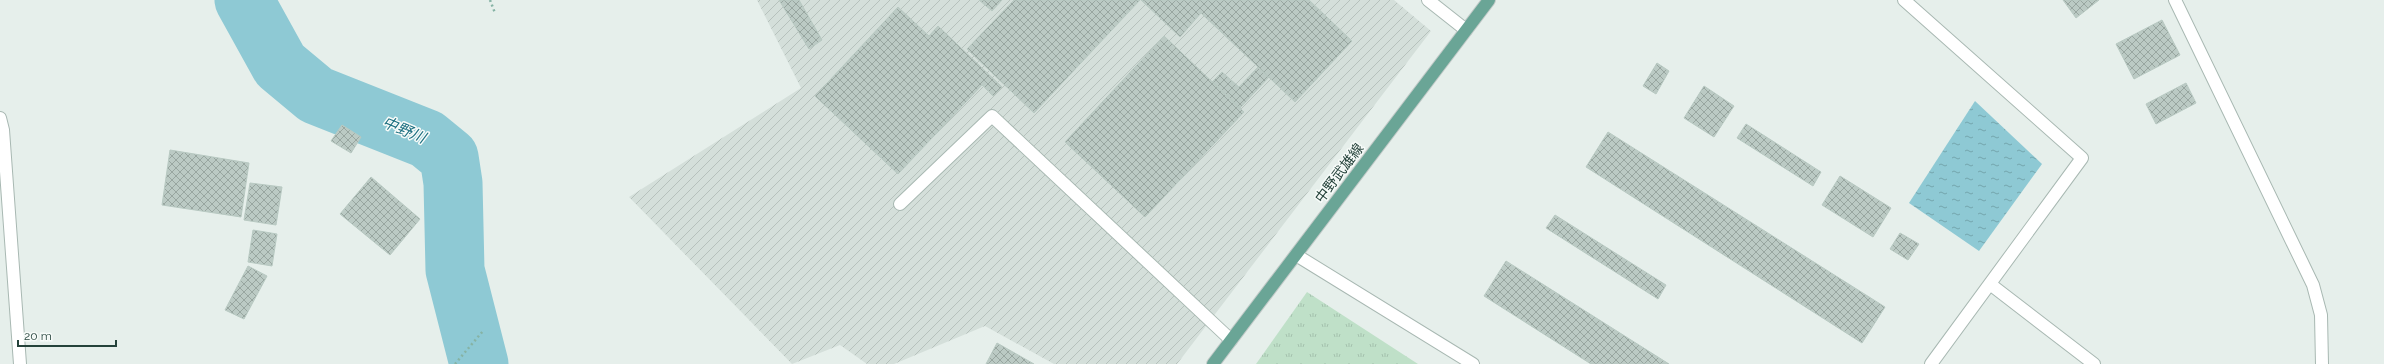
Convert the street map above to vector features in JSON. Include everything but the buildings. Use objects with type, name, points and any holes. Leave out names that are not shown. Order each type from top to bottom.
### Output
[{"type":"main road","name":"中野武雄線","points":[[1213,364],[1489,0]]},
{"type":"street","points":[[1428,0],[1466,30]]},
{"type":"street","points":[[1904,0],[2082,158],[1931,364]]},
{"type":"street","points":[[2176,0],[2313,285],[2321,315],[2322,364]]},
{"type":"street","points":[[900,204],[992,116],[1231,340]]},
{"type":"street","points":[[0,118],[3,130],[20,364]]},
{"type":"street","points":[[1296,255],[1473,364]]},
{"type":"street","points":[[1990,284],[2094,364]]},
{"type":"path","points":[[490,0],[495,12]]},
{"type":"path","points":[[455,364],[483,331]]},
{"type":"shaded area","points":[[757,0],[1394,0],[1431,31],[1177,364],[1054,364],[985,326],[894,364],[867,364],[840,345],[792,364],[629,197],[801,88]]},
{"type":"green space","points":[[1307,292],[1418,364],[1256,364]]},
{"type":"water","points":[[1975,101],[2042,164],[1979,251],[1909,203]]},
{"type":"waterway","name":"中野川","points":[[244,0],[280,65],[316,95],[427,139],[449,157],[453,183],[455,270],[479,364]]}]
